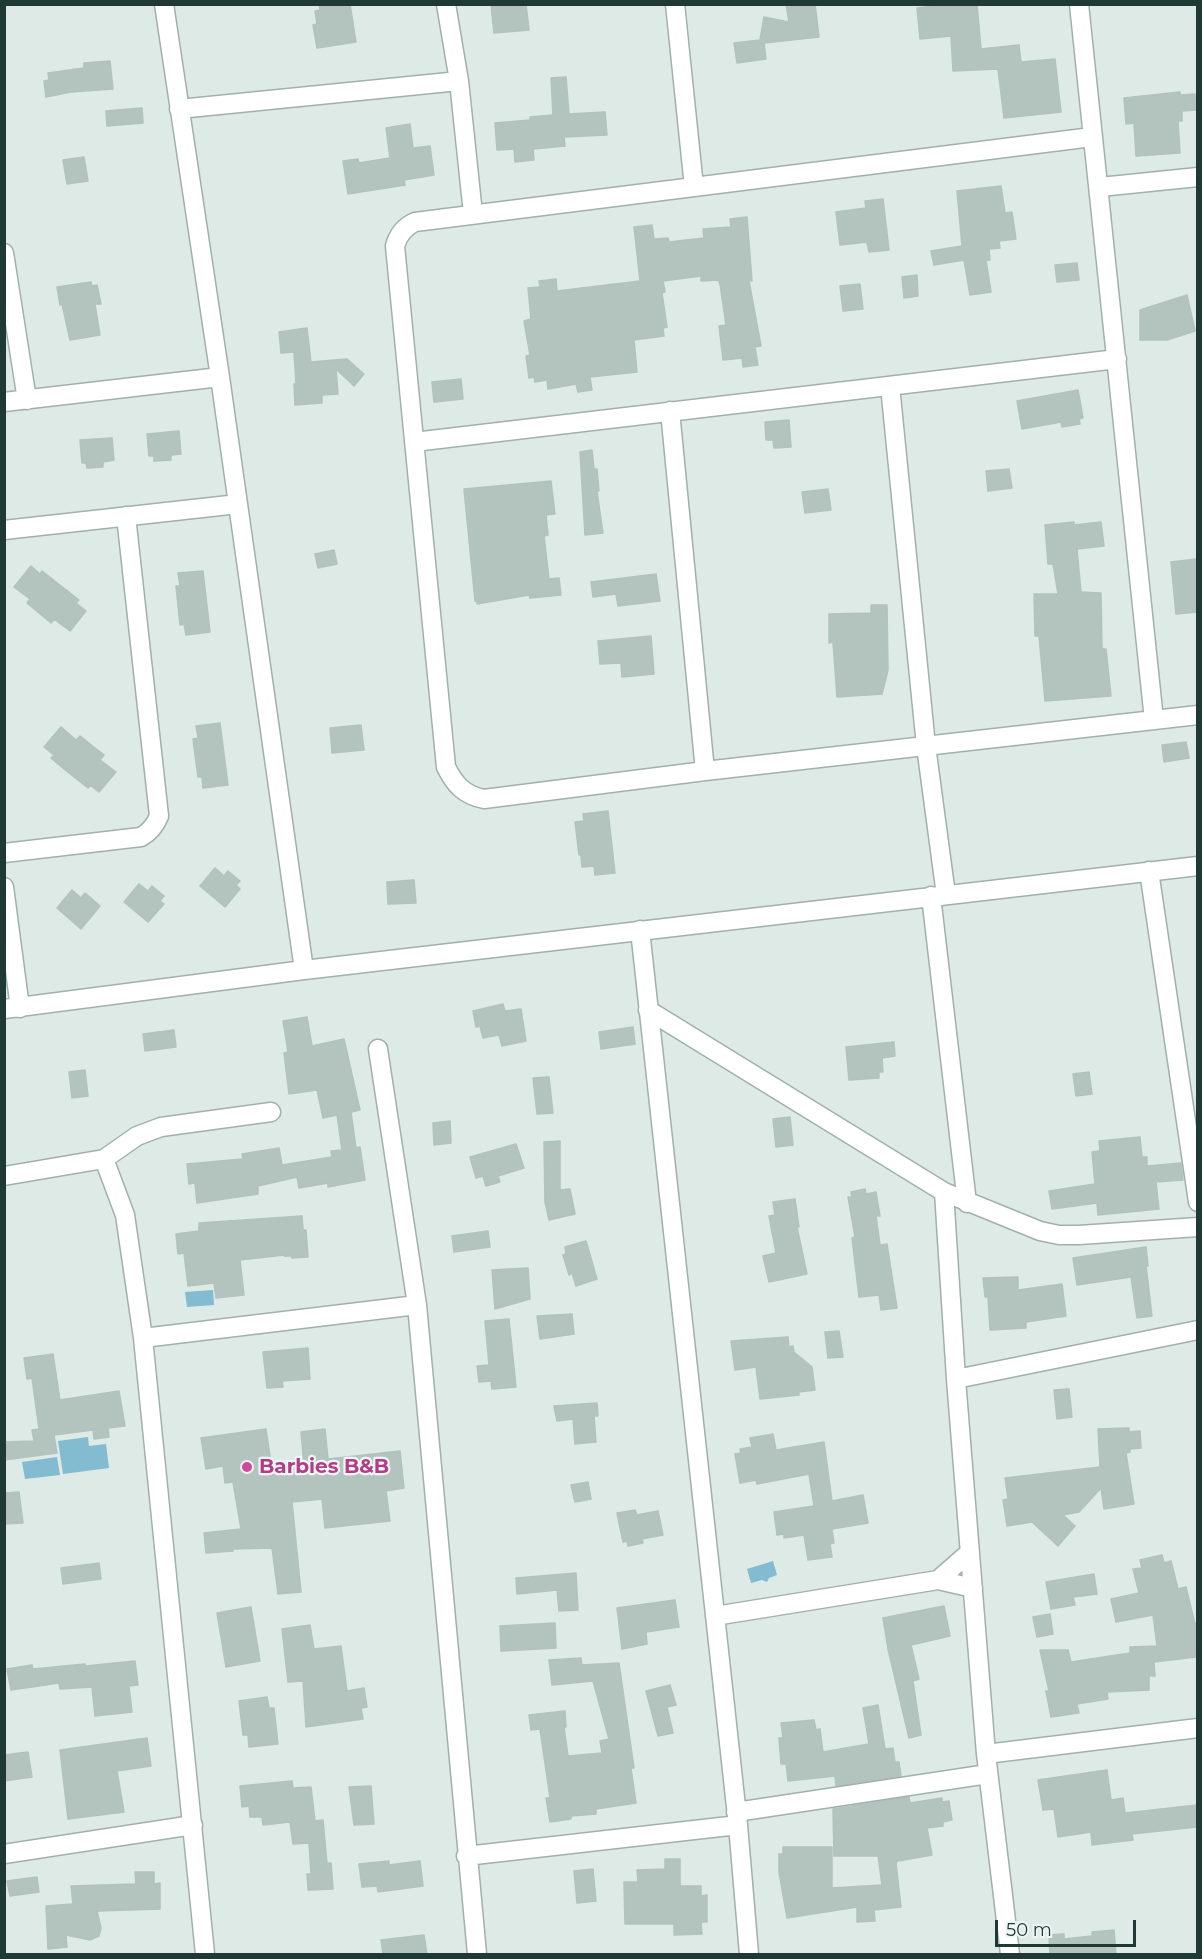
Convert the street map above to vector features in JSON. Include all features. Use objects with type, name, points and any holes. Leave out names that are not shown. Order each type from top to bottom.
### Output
[{"type":"street","points":[[164,4],[220,377],[304,970]]},
{"type":"street","points":[[446,4],[459,81],[473,214]]},
{"type":"street","points":[[675,4],[694,187]]},
{"type":"street","points":[[1079,4],[1092,137],[1100,187],[1154,720]]},
{"type":"street","points":[[179,109],[459,81]]},
{"type":"street","points":[[1092,137],[473,214],[415,222],[402,231],[395,246],[446,767],[461,790],[471,796],[484,799],[705,771],[1197,715]]},
{"type":"street","points":[[1100,187],[1197,177]]},
{"type":"street","points":[[4,254],[27,400]]},
{"type":"street","points":[[414,442],[1117,359]]},
{"type":"street","points":[[4,402],[220,377]]},
{"type":"street","points":[[890,386],[926,746],[967,1203]]},
{"type":"street","points":[[670,411],[705,771]]},
{"type":"street","points":[[4,530],[238,504]]},
{"type":"street","points":[[4,853],[141,837],[156,823],[159,816],[126,516]]},
{"type":"street","points":[[4,887],[12,1008],[304,970],[1197,866]]},
{"type":"street","points":[[1149,871],[1197,1202]]},
{"type":"street","points":[[640,930],[737,1818],[749,1954]]},
{"type":"street","points":[[648,1010],[944,1192],[967,1203],[1040,1231],[1059,1235],[1197,1227]]},
{"type":"street","points":[[378,1049],[417,1305],[466,1856],[477,1954]]},
{"type":"street","points":[[4,1176],[104,1159],[137,1136],[161,1127],[271,1112]]},
{"type":"street","points":[[104,1159],[125,1215],[143,1338],[205,1954]]},
{"type":"street","points":[[944,1192],[956,1379],[986,1754],[1010,1954]]},
{"type":"street","points":[[143,1338],[417,1305]]},
{"type":"street","points":[[956,1379],[1197,1330]]},
{"type":"street","points":[[938,1580],[970,1552]]},
{"type":"street","points":[[715,1616],[938,1580],[973,1588]]},
{"type":"street","points":[[986,1754],[1197,1728]]},
{"type":"street","points":[[466,1856],[737,1818],[988,1774]]},
{"type":"street","points":[[4,1854],[193,1825]]},
{"type":"water","points":[[213,1290],[214,1305],[187,1307],[185,1292]]},
{"type":"water","points":[[88,1437],[89,1446],[106,1444],[109,1468],[63,1474],[58,1441]]},
{"type":"water","points":[[57,1457],[60,1475],[25,1479],[22,1462]]},
{"type":"water","points":[[773,1561],[777,1575],[769,1578],[767,1582],[762,1580],[751,1583],[747,1569]]},
{"type":"building","points":[[319,4],[350,4],[356,42],[317,48],[313,25],[317,24],[315,11],[320,10]]},
{"type":"building","points":[[491,4],[526,4],[529,30],[494,33]]},
{"type":"building","points":[[786,4],[815,4],[819,37],[764,43],[766,59],[737,63],[734,43],[760,40],[764,17],[789,22]]},
{"type":"building","points":[[977,4],[981,49],[1019,45],[1021,62],[1055,59],[1061,112],[1004,118],[998,69],[953,71],[951,36],[920,39],[917,8]]},
{"type":"building","points":[[110,61],[113,89],[71,92],[46,97],[44,81],[49,80],[48,73],[84,68],[84,63]]},
{"type":"building","points":[[566,77],[569,114],[605,112],[607,135],[564,137],[565,146],[533,149],[534,160],[515,162],[514,149],[497,150],[495,123],[530,120],[530,117],[553,115],[551,78]]},
{"type":"building","points":[[1180,92],[1180,95],[1195,94],[1196,110],[1182,111],[1182,121],[1178,121],[1180,153],[1136,156],[1134,123],[1126,124],[1124,98]]},
{"type":"building","points":[[142,108],[143,123],[107,126],[106,111]]},
{"type":"building","points":[[410,124],[413,148],[430,146],[434,175],[404,180],[405,185],[348,194],[343,161],[358,159],[359,163],[390,158],[386,128]]},
{"type":"building","points":[[84,157],[88,181],[67,184],[63,160]]},
{"type":"building","points":[[1001,186],[1005,213],[1012,212],[1016,239],[999,241],[1000,248],[989,249],[990,260],[986,260],[991,292],[970,295],[964,260],[934,265],[931,251],[962,246],[957,191]]},
{"type":"building","points":[[883,199],[889,250],[869,252],[867,242],[840,245],[836,212],[866,208],[865,201]]},
{"type":"building","points":[[747,217],[752,281],[749,281],[761,346],[755,347],[758,365],[743,367],[742,358],[723,360],[719,326],[726,325],[720,284],[718,280],[701,281],[701,276],[663,281],[665,292],[662,293],[667,327],[663,328],[664,336],[634,340],[637,372],[590,377],[592,390],[578,392],[576,384],[548,389],[547,380],[535,382],[534,377],[529,378],[526,356],[530,355],[524,321],[531,319],[528,288],[540,287],[539,281],[556,279],[557,291],[640,281],[634,227],[652,225],[654,239],[668,238],[669,242],[704,238],[703,229],[731,227],[730,219]]},
{"type":"building","points":[[1077,263],[1079,280],[1057,282],[1055,265]]},
{"type":"building","points":[[917,275],[918,296],[904,298],[902,277]]},
{"type":"building","points":[[91,282],[92,286],[97,285],[101,304],[95,304],[100,335],[70,340],[57,287]]},
{"type":"building","points":[[860,284],[863,309],[843,311],[840,286]]},
{"type":"building","points":[[1187,295],[1195,331],[1167,340],[1140,340],[1140,310]]},
{"type":"building","points":[[307,328],[311,362],[347,359],[364,374],[354,386],[336,369],[338,394],[322,395],[322,403],[295,405],[294,352],[281,353],[279,332]]},
{"type":"building","points":[[461,379],[463,399],[434,402],[432,382]]},
{"type":"building","points":[[1078,390],[1083,418],[1079,419],[1080,424],[1062,427],[1061,422],[1022,429],[1017,401]]},
{"type":"building","points":[[789,420],[791,447],[774,448],[773,440],[766,440],[765,422]]},
{"type":"building","points":[[179,431],[181,454],[171,455],[171,460],[154,461],[154,456],[149,456],[147,434]]},
{"type":"building","points":[[112,438],[114,460],[103,462],[103,467],[87,468],[86,463],[82,463],[80,440]]},
{"type":"building","points":[[592,450],[594,469],[597,469],[599,491],[597,491],[603,533],[585,535],[580,452]]},
{"type":"building","points":[[1009,469],[1012,488],[988,491],[986,471]]},
{"type":"building","points":[[551,481],[555,514],[546,515],[548,535],[544,536],[549,579],[559,578],[561,595],[530,598],[529,595],[477,604],[464,489]]},
{"type":"building","points":[[828,489],[831,510],[805,513],[802,492]]},
{"type":"building","points":[[1074,522],[1074,525],[1101,522],[1104,546],[1077,549],[1081,592],[1101,593],[1102,649],[1106,649],[1111,696],[1045,701],[1039,636],[1035,636],[1034,594],[1058,594],[1053,564],[1048,564],[1045,525]]},
{"type":"building","points":[[334,550],[337,564],[318,568],[315,554]]},
{"type":"building","points":[[1197,559],[1197,612],[1176,614],[1171,562]]},
{"type":"building","points":[[31,566],[40,574],[42,571],[79,600],[76,603],[86,611],[70,631],[54,619],[51,623],[27,603],[30,599],[14,587]]},
{"type":"building","points":[[203,571],[210,632],[186,635],[184,624],[180,625],[176,586],[180,586],[178,573]]},
{"type":"building","points":[[656,574],[660,601],[618,606],[616,594],[593,597],[591,582]]},
{"type":"building","points":[[871,605],[887,605],[888,670],[882,694],[837,697],[833,642],[829,643],[829,614],[871,613]]},
{"type":"building","points":[[651,636],[654,674],[622,677],[621,663],[600,664],[598,641]]},
{"type":"building","points":[[220,723],[228,785],[203,788],[202,777],[198,777],[193,739],[198,738],[196,726]]},
{"type":"building","points":[[361,725],[364,750],[332,753],[330,728]]},
{"type":"building","points":[[61,727],[76,740],[80,736],[104,755],[100,760],[116,772],[99,792],[90,785],[88,788],[64,769],[51,758],[54,755],[44,747]]},
{"type":"building","points":[[1186,742],[1189,758],[1164,762],[1162,745]]},
{"type":"building","points":[[608,811],[615,873],[595,875],[594,866],[582,867],[575,822],[584,821],[583,814]]},
{"type":"building","points":[[215,868],[224,876],[228,871],[240,881],[236,885],[240,889],[225,907],[200,886]]},
{"type":"building","points":[[414,880],[416,903],[388,904],[387,882]]},
{"type":"building","points":[[139,884],[148,891],[152,886],[164,896],[160,901],[164,904],[148,922],[124,902]]},
{"type":"building","points":[[72,890],[81,898],[85,893],[100,906],[81,929],[57,908]]},
{"type":"building","points":[[503,1004],[505,1011],[521,1009],[526,1041],[502,1046],[499,1035],[483,1038],[480,1026],[476,1027],[473,1011]]},
{"type":"building","points":[[307,1017],[312,1046],[344,1039],[360,1110],[351,1112],[356,1148],[360,1147],[365,1180],[328,1187],[328,1183],[299,1188],[297,1177],[258,1186],[258,1194],[197,1203],[195,1183],[189,1184],[187,1164],[243,1159],[242,1154],[279,1148],[282,1165],[332,1157],[331,1151],[342,1150],[337,1115],[323,1118],[317,1090],[289,1094],[284,1053],[288,1052],[283,1021]]},
{"type":"building","points":[[633,1027],[635,1044],[601,1049],[599,1032]]},
{"type":"building","points":[[174,1030],[176,1047],[145,1051],[143,1034]]},
{"type":"building","points":[[894,1042],[895,1056],[882,1058],[883,1072],[879,1072],[879,1078],[849,1080],[846,1047]]},
{"type":"building","points":[[85,1070],[88,1096],[72,1098],[69,1072]]},
{"type":"building","points":[[1089,1072],[1092,1094],[1076,1096],[1073,1074]]},
{"type":"building","points":[[549,1077],[553,1113],[537,1114],[533,1078]]},
{"type":"building","points":[[790,1117],[793,1145],[776,1147],[773,1119]]},
{"type":"building","points":[[450,1121],[451,1143],[434,1145],[433,1123]]},
{"type":"building","points":[[1140,1137],[1142,1157],[1147,1157],[1147,1166],[1181,1163],[1183,1180],[1156,1182],[1159,1209],[1098,1215],[1097,1203],[1052,1209],[1049,1191],[1095,1184],[1092,1152],[1100,1151],[1099,1141]]},
{"type":"building","points":[[560,1141],[560,1190],[570,1189],[575,1214],[549,1220],[545,1202],[544,1142]]},
{"type":"building","points":[[516,1144],[524,1168],[498,1176],[500,1182],[486,1186],[483,1176],[476,1178],[470,1157]]},
{"type":"building","points":[[865,1189],[866,1194],[876,1192],[880,1216],[876,1216],[880,1245],[887,1244],[897,1308],[881,1310],[879,1295],[859,1297],[852,1238],[855,1237],[848,1197],[852,1197],[851,1192]]},
{"type":"building","points":[[795,1199],[799,1227],[797,1227],[807,1274],[769,1282],[763,1256],[776,1253],[769,1216],[775,1215],[773,1202]]},
{"type":"building","points":[[302,1216],[303,1230],[306,1230],[308,1257],[292,1258],[284,1255],[240,1260],[244,1295],[216,1298],[214,1283],[188,1286],[184,1253],[178,1254],[176,1234],[199,1231],[199,1223]]},
{"type":"building","points":[[488,1231],[490,1247],[454,1252],[452,1236]]},
{"type":"building","points":[[586,1241],[597,1279],[576,1286],[572,1273],[569,1275],[563,1255],[566,1254],[565,1247]]},
{"type":"building","points":[[1146,1247],[1152,1316],[1137,1318],[1131,1277],[1077,1285],[1073,1258]]},
{"type":"building","points":[[528,1268],[530,1299],[495,1309],[492,1270]]},
{"type":"building","points":[[1018,1277],[1018,1290],[1062,1284],[1066,1316],[1026,1322],[1026,1328],[990,1330],[988,1297],[985,1297],[983,1278]]},
{"type":"building","points":[[572,1314],[574,1334],[540,1339],[537,1316]]},
{"type":"building","points":[[509,1319],[516,1387],[492,1389],[491,1381],[479,1382],[477,1366],[489,1365],[485,1321]]},
{"type":"building","points":[[839,1331],[843,1357],[828,1358],[825,1332]]},
{"type":"building","points":[[788,1337],[789,1347],[793,1346],[794,1352],[812,1367],[815,1390],[799,1392],[799,1395],[760,1399],[756,1367],[735,1370],[731,1341]]},
{"type":"building","points":[[308,1348],[310,1379],[282,1381],[283,1387],[267,1388],[263,1352]]},
{"type":"building","points":[[53,1354],[60,1400],[119,1391],[125,1426],[108,1428],[109,1437],[94,1439],[93,1430],[54,1435],[57,1453],[4,1460],[4,1442],[34,1441],[32,1430],[39,1429],[32,1378],[27,1379],[24,1358]]},
{"type":"building","points":[[1069,1389],[1072,1417],[1057,1419],[1054,1390]]},
{"type":"building","points":[[597,1403],[598,1416],[594,1416],[596,1442],[575,1444],[573,1419],[557,1421],[554,1406]]},
{"type":"building","points":[[1129,1428],[1129,1432],[1140,1431],[1141,1448],[1130,1449],[1130,1452],[1126,1453],[1134,1504],[1104,1509],[1101,1488],[1079,1512],[1063,1515],[1075,1526],[1058,1546],[1032,1522],[1007,1526],[1003,1500],[1008,1499],[1005,1478],[1100,1467],[1098,1429]]},
{"type":"building","points":[[266,1429],[272,1469],[304,1465],[301,1432],[325,1429],[328,1459],[400,1451],[404,1488],[386,1491],[390,1521],[325,1528],[322,1499],[292,1502],[301,1592],[278,1594],[272,1548],[233,1549],[233,1551],[206,1553],[204,1533],[241,1529],[233,1482],[225,1483],[223,1466],[206,1469],[201,1438]]},
{"type":"building","points":[[773,1434],[776,1450],[824,1442],[832,1501],[863,1495],[868,1523],[832,1529],[834,1543],[830,1544],[832,1557],[808,1560],[804,1535],[784,1538],[784,1534],[777,1535],[774,1512],[814,1506],[809,1474],[757,1484],[756,1480],[740,1483],[735,1454],[741,1453],[740,1449],[752,1447],[750,1438]]},
{"type":"building","points":[[588,1482],[591,1499],[575,1502],[571,1485]]},
{"type":"building","points":[[19,1492],[23,1523],[4,1524],[4,1493]]},
{"type":"building","points":[[635,1510],[637,1515],[658,1511],[663,1535],[642,1539],[643,1543],[628,1546],[627,1541],[623,1542],[617,1513]]},
{"type":"building","points":[[1162,1555],[1164,1563],[1171,1561],[1178,1589],[1186,1587],[1195,1624],[1197,1623],[1196,1657],[1154,1662],[1155,1676],[1149,1676],[1149,1690],[1107,1692],[1108,1699],[1077,1704],[1079,1713],[1051,1717],[1046,1691],[1049,1691],[1040,1650],[1068,1650],[1071,1662],[1130,1653],[1130,1647],[1157,1646],[1153,1615],[1116,1622],[1111,1599],[1139,1593],[1133,1569],[1142,1568],[1140,1560]]},
{"type":"building","points":[[99,1563],[101,1579],[63,1584],[61,1568]]},
{"type":"building","points":[[576,1573],[578,1610],[559,1611],[557,1590],[517,1594],[516,1578]]},
{"type":"building","points":[[1094,1574],[1097,1594],[1073,1597],[1075,1605],[1051,1609],[1046,1582]]},
{"type":"building","points":[[675,1600],[679,1627],[646,1632],[647,1644],[622,1649],[617,1608]]},
{"type":"building","points":[[944,1606],[950,1636],[911,1645],[919,1679],[913,1681],[921,1735],[909,1738],[883,1618]]},
{"type":"building","points":[[251,1607],[260,1661],[226,1667],[217,1613]]},
{"type":"building","points":[[1050,1614],[1053,1634],[1037,1637],[1033,1617]]},
{"type":"building","points":[[555,1623],[556,1648],[501,1651],[500,1626]]},
{"type":"building","points":[[310,1625],[314,1649],[341,1646],[347,1691],[364,1688],[367,1707],[361,1708],[363,1719],[306,1727],[303,1681],[288,1682],[282,1629]]},
{"type":"building","points":[[581,1658],[582,1665],[619,1663],[634,1768],[631,1768],[636,1803],[596,1809],[596,1814],[571,1816],[571,1819],[550,1822],[546,1798],[550,1798],[540,1729],[531,1730],[529,1715],[565,1711],[566,1727],[564,1727],[568,1756],[602,1753],[600,1741],[609,1739],[593,1681],[552,1685],[549,1660]]},
{"type":"building","points":[[135,1661],[138,1685],[129,1686],[132,1712],[95,1716],[92,1687],[60,1689],[59,1683],[11,1690],[7,1669],[32,1665],[33,1669]]},
{"type":"building","points":[[670,1685],[676,1705],[667,1707],[673,1733],[658,1736],[646,1691]]},
{"type":"building","points":[[267,1697],[269,1708],[274,1708],[278,1744],[249,1747],[248,1735],[243,1735],[239,1701]]},
{"type":"building","points":[[878,1705],[885,1749],[893,1748],[895,1762],[899,1762],[901,1776],[836,1786],[835,1776],[788,1781],[786,1764],[781,1764],[779,1738],[783,1738],[781,1723],[814,1720],[816,1730],[820,1729],[823,1752],[869,1744],[863,1708]]},
{"type":"building","points":[[147,1738],[151,1766],[117,1771],[124,1812],[68,1819],[60,1750]]},
{"type":"building","points":[[28,1752],[32,1777],[4,1781],[4,1755]]},
{"type":"building","points":[[1107,1770],[1111,1800],[1123,1798],[1125,1813],[1197,1805],[1197,1827],[1132,1834],[1133,1840],[1092,1845],[1091,1832],[1058,1837],[1054,1809],[1043,1810],[1038,1780]]},
{"type":"building","points":[[292,1781],[293,1788],[311,1787],[315,1821],[323,1820],[327,1863],[331,1863],[333,1889],[308,1890],[307,1874],[311,1874],[309,1843],[293,1844],[290,1822],[263,1825],[262,1817],[250,1817],[249,1806],[242,1807],[240,1786]]},
{"type":"building","points":[[371,1786],[374,1824],[354,1825],[349,1787]]},
{"type":"building","points":[[909,1797],[910,1803],[942,1798],[942,1802],[949,1801],[952,1820],[943,1822],[943,1826],[927,1828],[932,1855],[896,1863],[901,1907],[874,1910],[875,1921],[857,1922],[857,1907],[787,1918],[779,1872],[779,1854],[783,1854],[783,1847],[832,1847],[832,1888],[882,1885],[878,1856],[834,1856],[833,1809]]},
{"type":"building","points":[[665,1859],[680,1859],[680,1886],[701,1886],[701,1896],[707,1895],[707,1922],[701,1922],[702,1934],[674,1935],[674,1924],[625,1924],[624,1882],[638,1882],[637,1870],[665,1869]]},
{"type":"building","points":[[389,1861],[389,1865],[420,1861],[423,1886],[378,1892],[377,1886],[362,1887],[359,1864]]},
{"type":"building","points":[[593,1869],[596,1901],[577,1903],[574,1871]]},
{"type":"building","points":[[135,1872],[154,1872],[154,1884],[160,1883],[160,1909],[97,1911],[101,1928],[99,1936],[90,1940],[66,1935],[67,1947],[48,1949],[46,1906],[73,1904],[71,1886],[136,1884]]},
{"type":"building","points":[[37,1877],[39,1892],[10,1896],[7,1881]]},
{"type":"building","points":[[1114,1930],[1116,1954],[1050,1954],[1049,1935],[1064,1934],[1064,1939],[1092,1936],[1092,1932]]},
{"type":"building","points":[[424,1935],[427,1954],[383,1954],[381,1940]]},
{"type":"place","name":"Barbies B&B","points":[[247,1467]]}]
